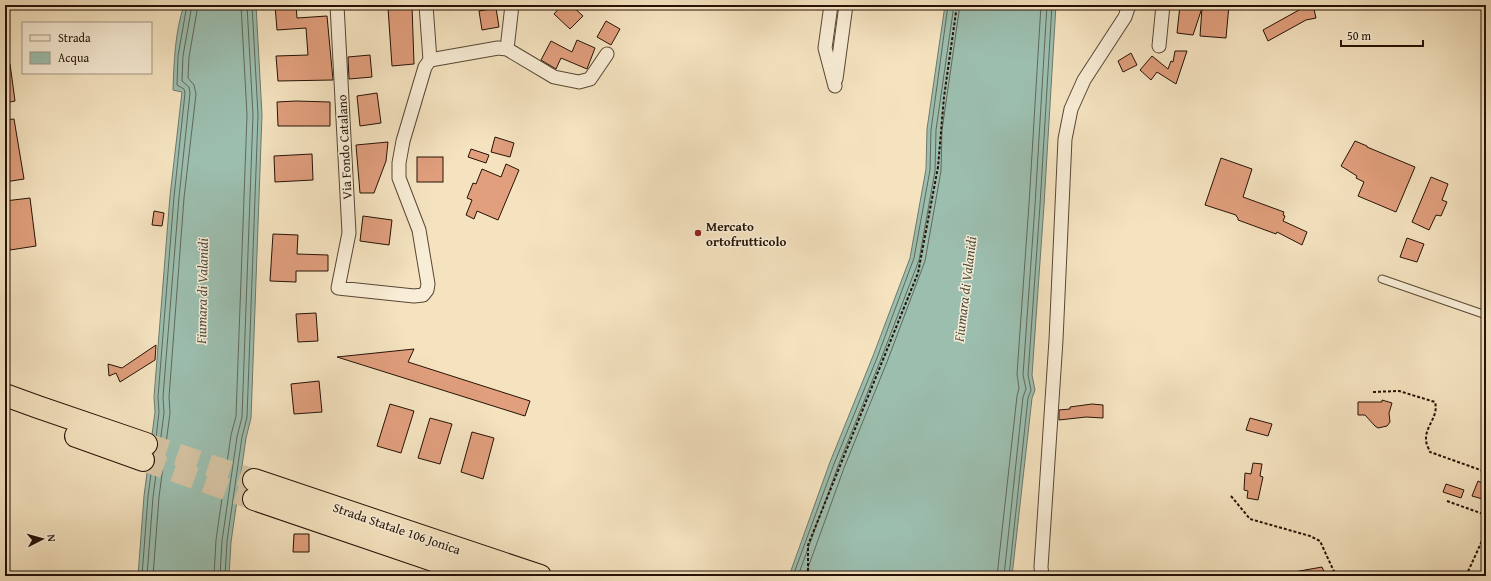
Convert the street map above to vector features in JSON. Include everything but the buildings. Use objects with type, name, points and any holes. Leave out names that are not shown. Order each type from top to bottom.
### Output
[{"type":"highway","points":[[5,395],[38,407],[144,452],[5,410]]},
{"type":"highway","name":"Strada Statale 106 Jonica","points":[[480,576],[254,490],[540,576]]},
{"type":"street","name":"Via Fondo Catalano","points":[[337,5],[349,233],[338,288],[414,296],[423,295],[427,290],[428,284],[419,230],[398,178],[403,141],[425,67],[430,60]]},
{"type":"street","points":[[426,5],[430,60],[498,48],[507,49],[554,76],[580,82],[590,79],[607,54]]},
{"type":"street","points":[[507,49],[512,5]]},
{"type":"street","points":[[831,5],[825,48],[835,86],[846,5]]},
{"type":"street","points":[[1042,576],[1041,567],[1056,340],[1065,139],[1071,109],[1084,80],[1125,17],[1129,5]]},
{"type":"street","points":[[1159,46],[1163,5]]},
{"type":"lane","points":[[1382,279],[1486,315]]},
{"type":"path","points":[[808,576],[808,545],[918,273],[938,167],[944,97],[957,5]]},
{"type":"path","points":[[1373,392],[1399,391],[1435,402],[1437,410],[1428,430],[1426,440],[1430,452],[1486,472]]},
{"type":"path","points":[[1231,496],[1250,519],[1310,536],[1320,541],[1336,576]]},
{"type":"path","points":[[1447,501],[1486,515]]},
{"type":"path","points":[[1466,576],[1486,532]]},
{"type":"water","name":"Fiumara di Valanidi","points":[[184,5],[256,5],[262,115],[251,418],[246,438],[231,542],[229,576],[138,576],[144,496],[155,412],[154,397],[170,196],[182,92],[173,90],[177,36]]},
{"type":"water","name":"Fiumara di Valanidi","points":[[945,5],[1056,5],[1032,375],[1035,390],[1032,398],[1012,576],[789,576],[830,462],[873,356],[910,258],[926,169],[927,129]]},
{"type":"tunnel","points":[[146,444],[254,480]]},
{"type":"tunnel","points":[[143,460],[254,499]]},
{"type":"place","name":"Mercato ortofrutticolo","points":[[698,233]]}]
